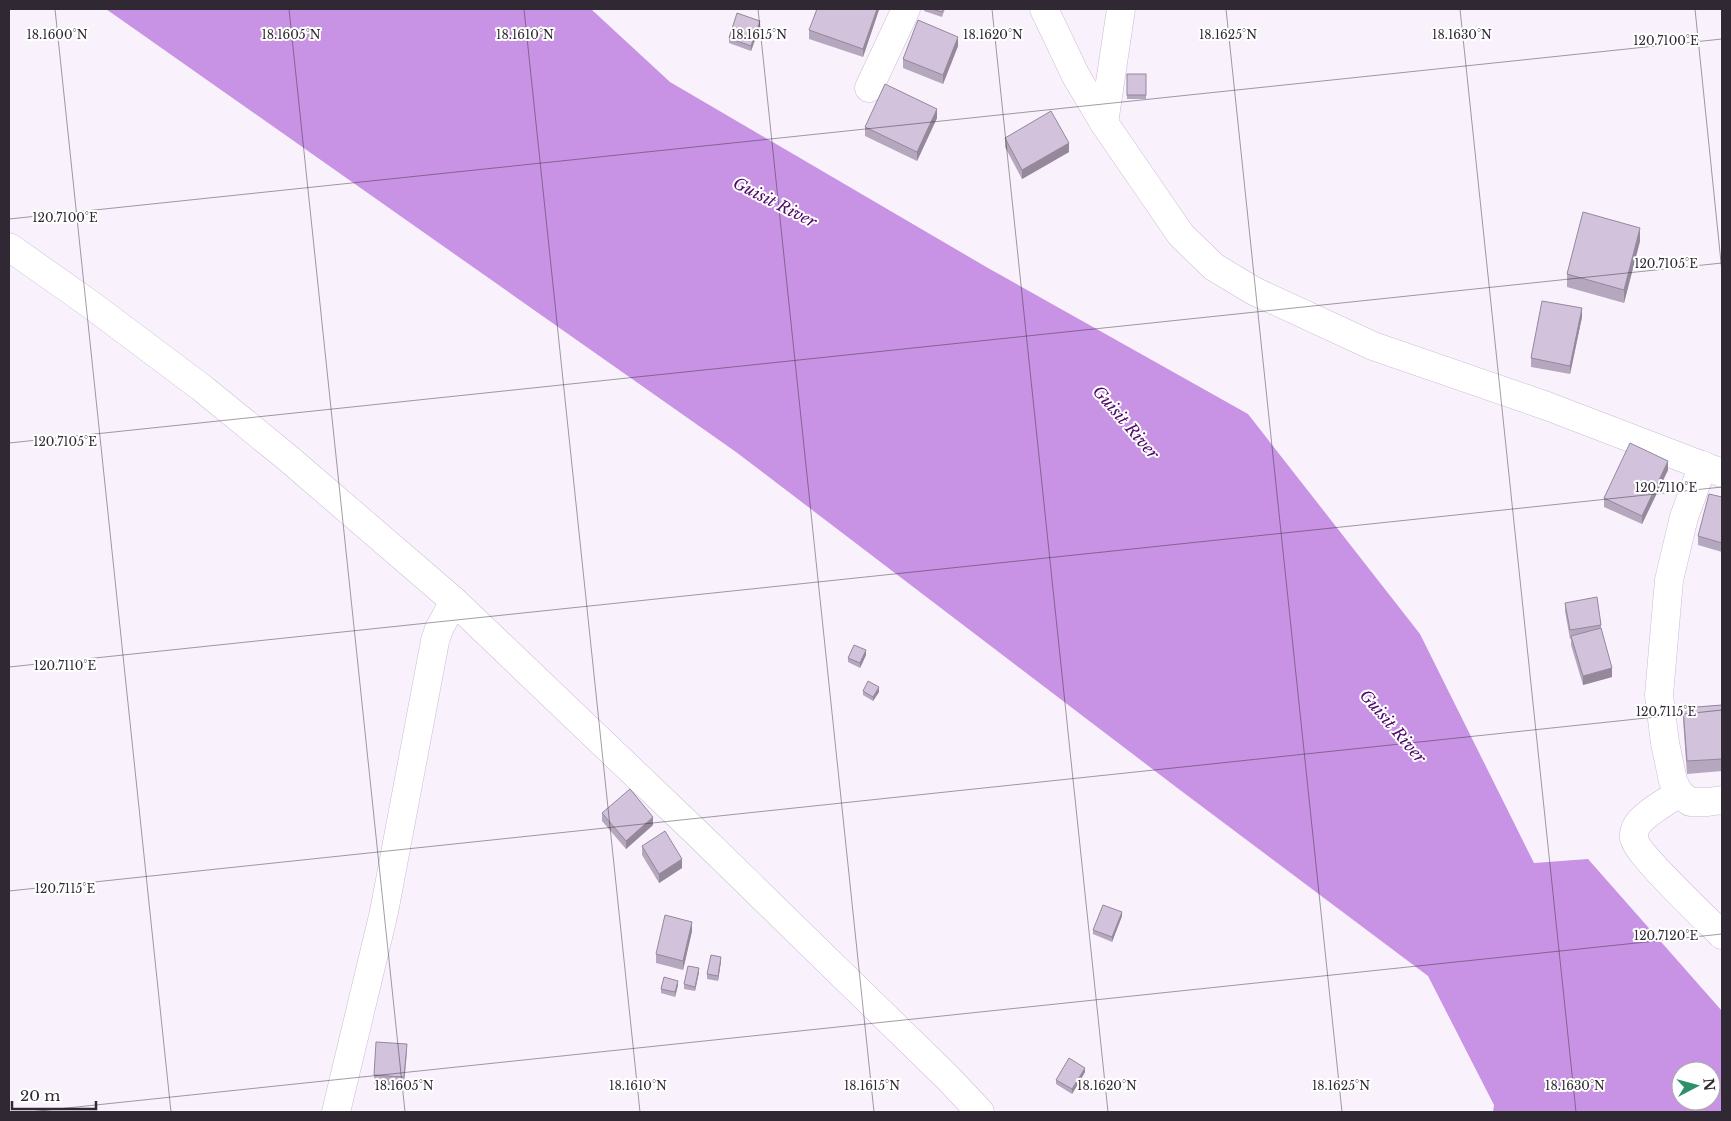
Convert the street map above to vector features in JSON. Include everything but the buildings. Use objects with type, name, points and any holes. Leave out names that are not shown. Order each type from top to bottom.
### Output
[{"type":"street","points":[[869,88],[906,9]]},
{"type":"street","points":[[1044,9],[1076,76],[1104,123],[1181,235],[1214,267],[1254,291],[1373,346],[1556,410],[1713,469],[1684,517],[1669,580],[1659,695],[1665,743],[1673,781],[1679,793],[1690,802],[1722,800]]},
{"type":"street","points":[[1104,123],[1121,9]]},
{"type":"street","points":[[9,247],[90,304],[202,388],[289,459],[454,602],[699,835],[948,1078],[980,1112]]},
{"type":"street","points":[[336,1112],[384,912],[435,641],[439,629],[454,602]]},
{"type":"street","points":[[1679,793],[1651,812],[1636,826],[1634,838],[1638,848],[1664,877],[1722,936]]},
{"type":"water","name":"Guisit River","points":[[106,9],[591,9],[670,82],[988,268],[1248,414],[1420,634],[1534,863],[1588,859],[1722,1011],[1722,1112],[1493,1112],[1494,1105],[1428,976],[736,452]]}]
